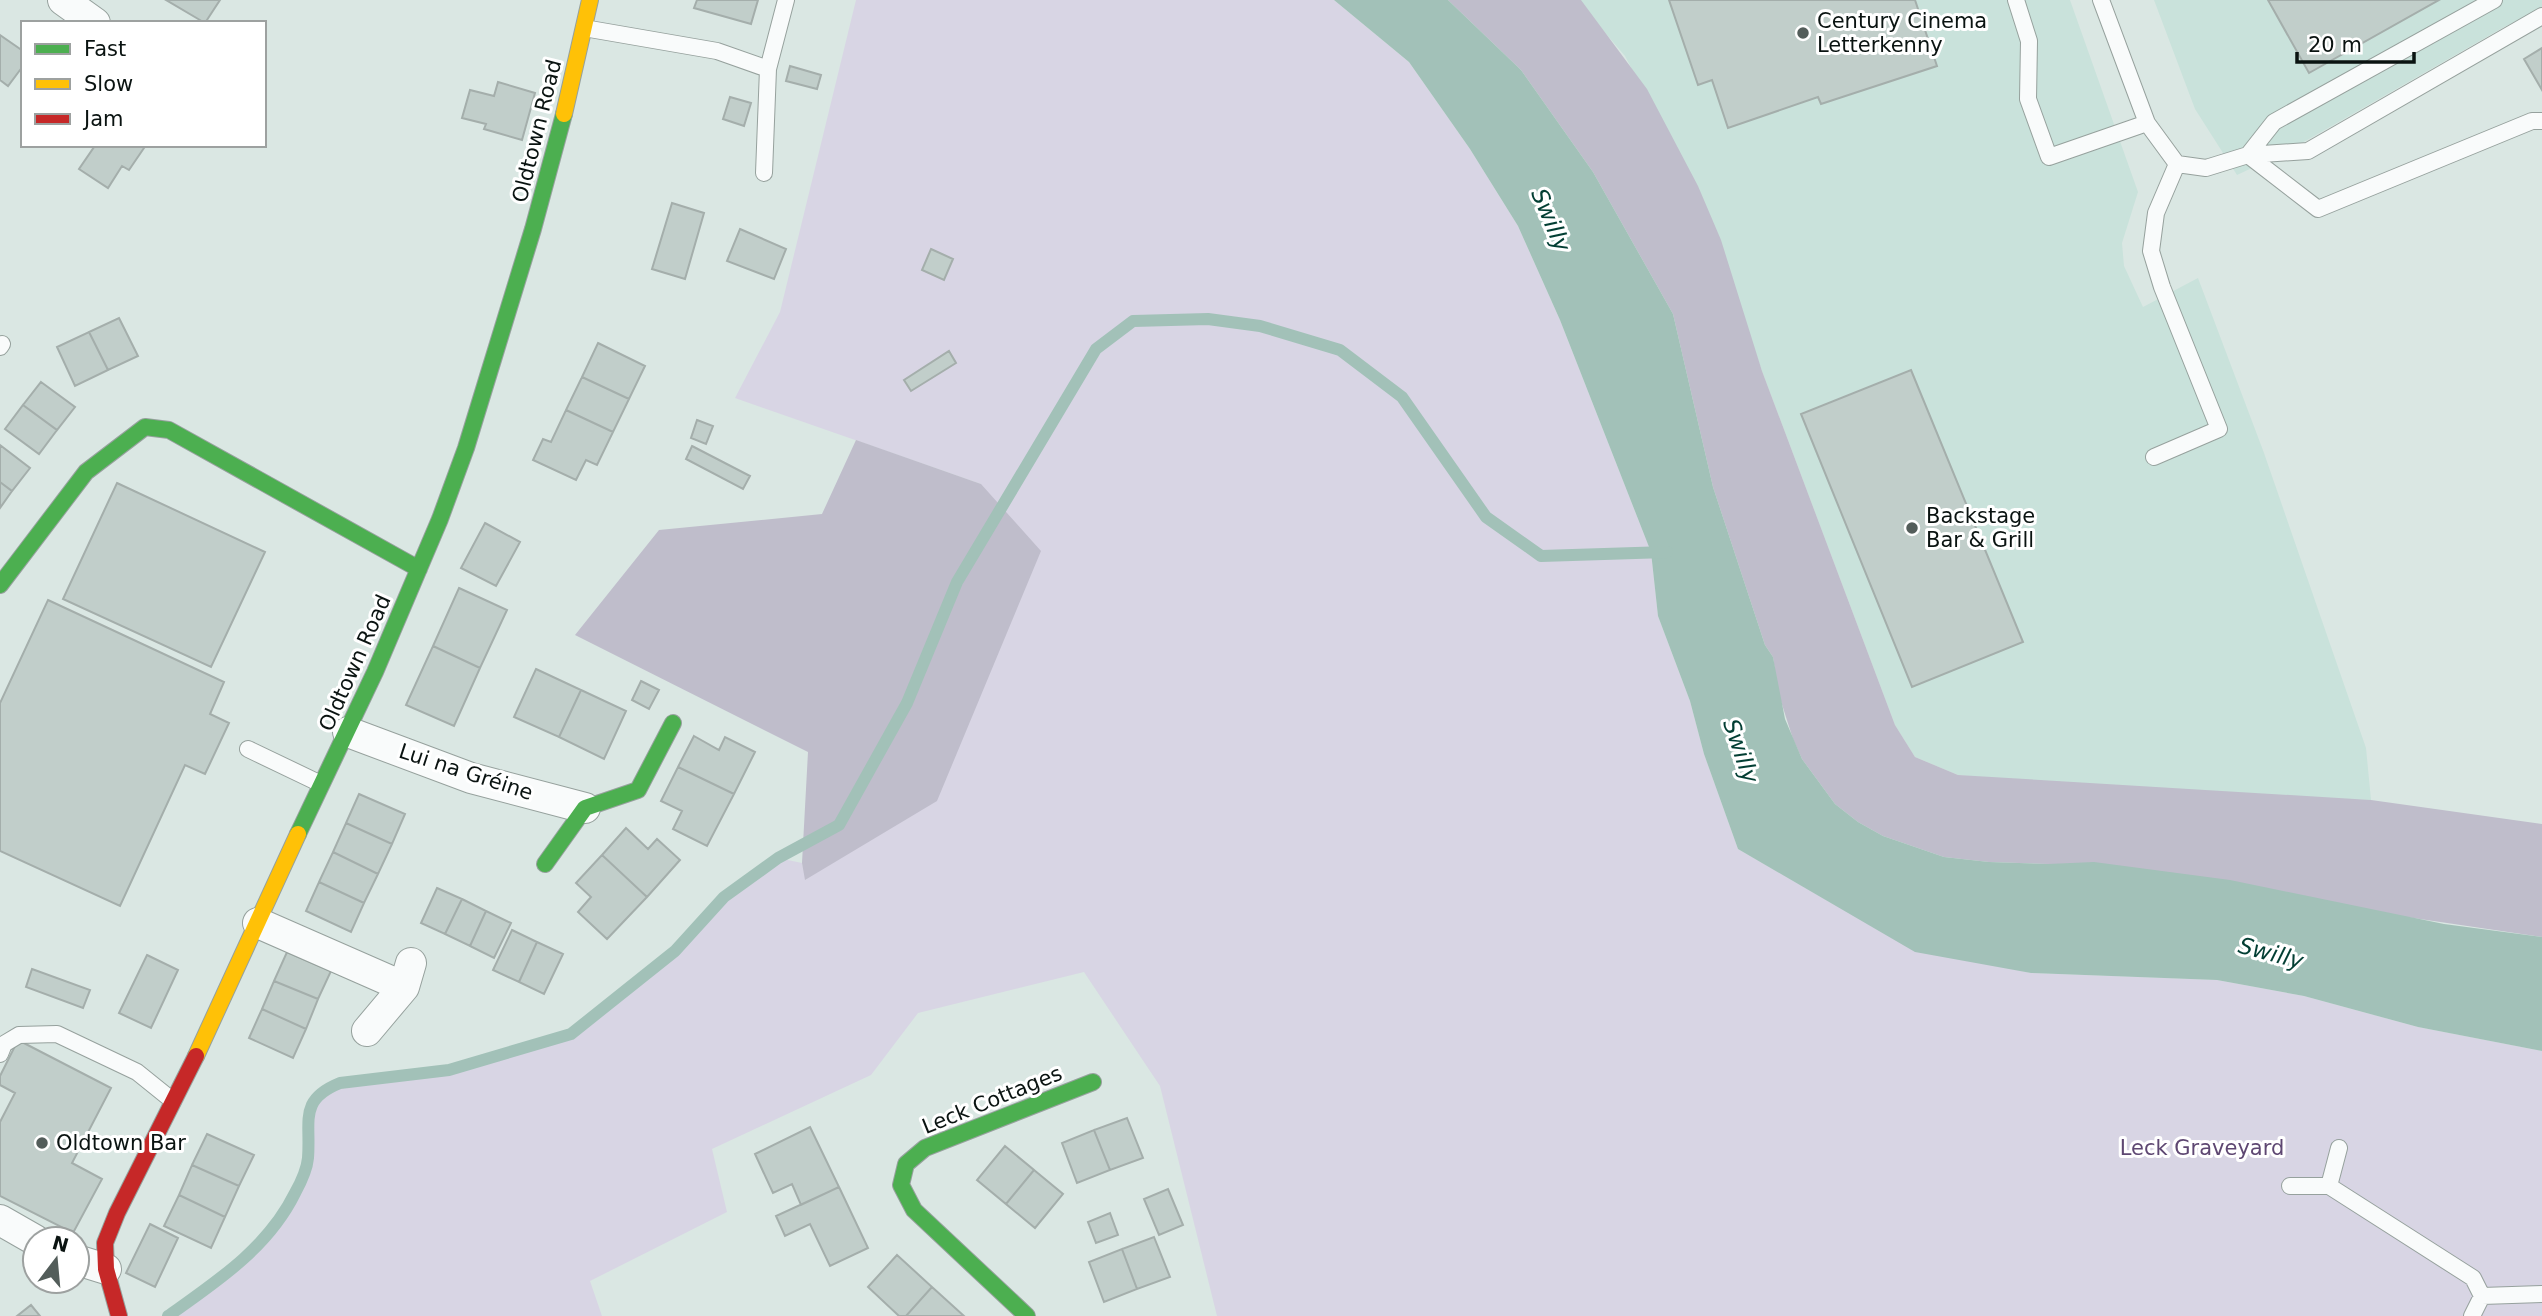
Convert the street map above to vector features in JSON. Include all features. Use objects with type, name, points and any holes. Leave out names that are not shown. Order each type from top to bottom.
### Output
[{"type":"street","points":[[64,0],[91,21]]},
{"type":"street","name":"Oldtown Road","points":[[119,1316],[106,1269],[105,1243],[117,1213],[216,1017],[321,784],[348,732],[419,569],[467,448],[551,164],[590,0]]},
{"type":"street","points":[[0,585],[86,472],[145,426],[169,430],[419,569]]},
{"type":"street","points":[[545,864],[585,808],[638,790],[673,723]]},
{"type":"street","name":"Lui na Gréine","points":[[348,732],[471,778],[585,808]]},
{"type":"street","points":[[258,923],[407,975],[368,1031]]},
{"type":"street","name":"Leck Cottages","points":[[1027,1316],[914,1210],[901,1185],[906,1164],[925,1148],[1093,1082]]},
{"type":"street","points":[[0,1220],[21,1232]]},
{"type":"street","points":[[91,1264],[106,1269]]},
{"type":"lane","points":[[764,173],[768,69],[786,0]]},
{"type":"lane","points":[[2016,0],[2029,41],[2028,99],[2049,157],[2147,123]]},
{"type":"lane","points":[[2101,0],[2147,123],[2177,164],[2206,169],[2248,155],[2308,150],[2542,16]]},
{"type":"lane","points":[[2248,155],[2274,122],[2494,0]]},
{"type":"lane","points":[[584,28],[717,51],[768,69]]},
{"type":"lane","points":[[2248,155],[2318,209],[2532,121],[2542,121]]},
{"type":"lane","points":[[2154,457],[2219,429],[2162,287],[2151,251],[2155,213],[2177,164]]},
{"type":"lane","points":[[248,749],[321,784]]},
{"type":"lane","points":[[0,1054],[4,1044],[19,1035],[57,1034],[137,1072],[173,1101]]},
{"type":"lane","points":[[2329,1185],[2339,1148]]},
{"type":"lane","points":[[2290,1186],[2329,1185],[2473,1278],[2482,1296]]},
{"type":"lane","points":[[2482,1296],[2542,1294]]},
{"type":"lane","points":[[2472,1316],[2482,1296]]},
{"type":"shaded area","points":[[1448,0],[1581,0],[1647,89],[1698,186],[1721,240],[1762,371],[1895,725],[1915,757],[1958,775],[2371,800],[2542,824],[2542,937],[2048,864],[1944,857],[1883,836],[1858,822],[1835,804],[1802,759],[1793,739],[1778,692],[1773,657],[1765,645],[1713,487],[1673,314],[1593,172],[1521,70]]},
{"type":"shaded area","points":[[1577,0],[2070,0],[2138,192],[2122,243],[2124,266],[2143,307],[2198,278],[2264,453],[2366,748],[2371,800],[2116,792],[1958,775],[1915,757],[1895,725],[1762,371],[1709,217],[1625,56]]},
{"type":"shaded area","points":[[2154,0],[2542,0],[2542,8],[2288,151],[2237,175],[2195,109]]},
{"type":"shaded area","points":[[856,440],[981,484],[1041,551],[937,801],[805,880],[802,863],[808,752],[575,635],[659,530],[822,514]]},
{"type":"green space","name":"Leck Graveyard","points":[[856,0],[1334,0],[1409,62],[1470,149],[1518,226],[1560,320],[1651,552],[1658,616],[1690,701],[1704,754],[1738,849],[1835,905],[1999,966],[2031,973],[2217,980],[2304,996],[2418,1027],[2542,1051],[2542,1316],[1217,1316],[1160,1086],[1084,972],[918,1013],[871,1075],[712,1149],[727,1212],[590,1281],[602,1316],[168,1316],[256,1247],[284,1213],[306,1167],[308,1122],[312,1104],[327,1090],[340,1083],[449,1070],[571,1034],[675,951],[724,897],[778,858],[802,863],[806,880],[981,484],[735,398],[780,312]]},
{"type":"water","name":"Swilly","points":[[1334,0],[1448,0],[1521,70],[1593,172],[1673,314],[1713,487],[1765,645],[1773,657],[1785,719],[1802,759],[1835,804],[1858,822],[1883,836],[1944,857],[2048,864],[2094,862],[2230,880],[2444,924],[2542,937],[2542,1051],[2418,1027],[2304,996],[2217,980],[2031,973],[1915,952],[1738,849],[1704,754],[1690,701],[1658,616],[1651,552],[1560,320],[1518,226],[1470,149],[1409,62]]},
{"type":"building","points":[[166,0],[220,0],[206,21],[202,21]]},
{"type":"building","points":[[697,0],[758,0],[751,24],[694,8]]},
{"type":"building","name":"Century Cinema Letterkenny","points":[[1669,0],[1915,0],[1937,66],[1821,104],[1818,97],[1728,128],[1712,80],[1698,85]]},
{"type":"building","points":[[2268,0],[2439,0],[2309,73]]},
{"type":"building","points":[[0,35],[21,50],[21,69],[8,86],[0,80]]},
{"type":"building","points":[[2542,48],[2542,90],[2524,59]]},
{"type":"building","points":[[790,66],[821,75],[817,89],[786,81]]},
{"type":"building","points":[[498,82],[535,93],[522,140],[484,129],[486,124],[462,118],[470,90],[494,96]]},
{"type":"building","points":[[730,97],[751,103],[744,126],[723,119]]},
{"type":"building","points":[[94,147],[145,147],[129,170],[122,166],[108,188],[79,169]]},
{"type":"building","points":[[672,203],[704,213],[685,279],[652,269]]},
{"type":"building","points":[[740,229],[786,249],[774,279],[727,261]]},
{"type":"building","points":[[931,249],[953,259],[944,280],[922,270]]},
{"type":"building","points":[[119,318],[138,356],[108,370],[89,332]]},
{"type":"building","points":[[89,332],[108,370],[75,386],[57,347]]},
{"type":"building","points":[[598,343],[645,366],[629,399],[582,377]]},
{"type":"building","points":[[949,351],[956,363],[911,391],[904,380]]},
{"type":"building","name":"Backstage Bar & Grill","points":[[1911,370],[2023,642],[1912,687],[1801,414]]},
{"type":"building","points":[[582,377],[629,399],[613,432],[566,410]]},
{"type":"building","points":[[41,382],[75,407],[57,430],[23,405]]},
{"type":"building","points":[[23,405],[57,430],[39,454],[5,429]]},
{"type":"building","points":[[566,410],[613,432],[597,465],[586,460],[576,480],[533,460],[543,439],[551,442]]},
{"type":"building","points":[[697,420],[713,426],[706,444],[691,438]]},
{"type":"building","points":[[0,445],[30,468],[12,491],[0,482]]},
{"type":"building","points":[[692,446],[750,476],[743,489],[686,459]]},
{"type":"building","points":[[0,482],[12,491],[0,508]]},
{"type":"building","points":[[117,483],[265,552],[211,667],[63,599]]},
{"type":"building","points":[[485,523],[520,542],[496,586],[461,568]]},
{"type":"building","points":[[459,588],[507,610],[480,668],[433,646]]},
{"type":"building","points":[[48,600],[224,682],[210,714],[229,723],[205,774],[185,765],[120,906],[0,851],[0,703]]},
{"type":"building","points":[[433,646],[480,668],[454,726],[406,705]]},
{"type":"building","points":[[536,669],[581,690],[559,737],[514,717]]},
{"type":"building","points":[[641,681],[659,690],[649,709],[632,700]]},
{"type":"building","points":[[581,690],[626,711],[604,759],[559,737]]},
{"type":"building","points":[[694,736],[719,750],[725,737],[755,752],[734,794],[678,767]]},
{"type":"building","points":[[678,767],[734,794],[707,846],[673,829],[682,811],[661,801]]},
{"type":"building","points":[[359,794],[405,814],[392,844],[346,823]]},
{"type":"building","points":[[346,823],[392,844],[378,874],[333,852]]},
{"type":"building","points":[[626,828],[648,849],[657,839],[680,860],[647,897],[602,855]]},
{"type":"building","points":[[333,852],[378,874],[364,903],[319,882]]},
{"type":"building","points":[[602,855],[647,897],[607,939],[578,912],[591,897],[576,883]]},
{"type":"building","points":[[319,882],[364,903],[351,932],[306,911]]},
{"type":"building","points":[[437,888],[462,899],[445,934],[421,923]]},
{"type":"building","points":[[462,899],[486,911],[470,946],[445,934]]},
{"type":"building","points":[[486,911],[511,923],[494,958],[470,946]]},
{"type":"building","points":[[512,930],[537,942],[519,982],[493,970]]},
{"type":"building","points":[[537,942],[563,954],[544,994],[519,982]]},
{"type":"building","points":[[287,952],[331,971],[318,999],[274,981]]},
{"type":"building","points":[[147,955],[178,970],[151,1028],[119,1013]]},
{"type":"building","points":[[32,969],[90,990],[83,1008],[26,987]]},
{"type":"building","points":[[274,981],[318,999],[306,1029],[262,1009]]},
{"type":"building","points":[[262,1009],[306,1029],[293,1058],[249,1038]]},
{"type":"building","name":"Oldtown Bar","points":[[18,1040],[111,1088],[72,1163],[102,1179],[77,1225],[57,1225],[0,1196],[0,1122],[15,1093],[0,1085],[0,1076]]},
{"type":"building","points":[[1127,1118],[1143,1158],[1110,1170],[1094,1130]]},
{"type":"building","points":[[810,1127],[839,1187],[801,1205],[792,1184],[773,1193],[755,1154]]},
{"type":"building","points":[[1094,1130],[1110,1170],[1077,1183],[1062,1143]]},
{"type":"building","points":[[207,1134],[254,1155],[239,1186],[192,1165]]},
{"type":"building","points":[[1005,1146],[1034,1170],[1006,1204],[977,1180]]},
{"type":"building","points":[[192,1165],[239,1186],[225,1217],[179,1195]]},
{"type":"building","points":[[1034,1170],[1063,1194],[1035,1228],[1006,1204]]},
{"type":"building","points":[[839,1187],[868,1248],[830,1266],[810,1224],[785,1236],[776,1216]]},
{"type":"building","points":[[1168,1189],[1183,1225],[1159,1235],[1144,1199]]},
{"type":"building","points":[[179,1195],[225,1217],[211,1248],[164,1226]]},
{"type":"building","points":[[1110,1213],[1118,1235],[1096,1243],[1088,1222]]},
{"type":"building","points":[[150,1224],[178,1238],[155,1287],[126,1273]]},
{"type":"building","points":[[1154,1237],[1170,1277],[1137,1289],[1122,1249]]},
{"type":"building","points":[[1122,1249],[1137,1289],[1104,1302],[1089,1262]]},
{"type":"building","points":[[897,1255],[932,1287],[906,1316],[899,1316],[868,1287]]},
{"type":"building","points":[[932,1287],[964,1316],[906,1316]]},
{"type":"building","points":[[31,1305],[40,1316],[17,1316]]},
{"type":"waterway","points":[[168,1316],[256,1247],[284,1213],[306,1167],[308,1122],[312,1104],[327,1090],[340,1083],[449,1070],[571,1034],[675,951],[724,897],[778,858],[839,825],[907,703],[957,582],[1096,349],[1133,321],[1208,319],[1260,326],[1340,350],[1402,397],[1486,517],[1541,556],[1667,552]]},
{"type":"traffic: fast","points":[[298,834],[375,672],[440,519],[466,448],[533,229],[564,114]]},
{"type":"traffic: fast","points":[[0,585],[86,472],[145,427],[169,430],[419,569]]},
{"type":"traffic: fast","points":[[545,864],[585,808],[638,790],[673,723]]},
{"type":"traffic: fast","points":[[1027,1316],[914,1210],[901,1185],[906,1164],[925,1148],[1093,1082]]},
{"type":"traffic: slow","points":[[564,114],[590,0]]},
{"type":"traffic: slow","points":[[196,1056],[298,834]]},
{"type":"traffic: jam","points":[[119,1316],[106,1269],[105,1243],[117,1213],[196,1056]]},
{"type":"place","name":"Century Cinema Letterkenny","points":[[1803,33]]},
{"type":"place","name":"Backstage Bar & Grill","points":[[1912,528]]},
{"type":"place","name":"Oldtown Bar","points":[[42,1143]]}]
